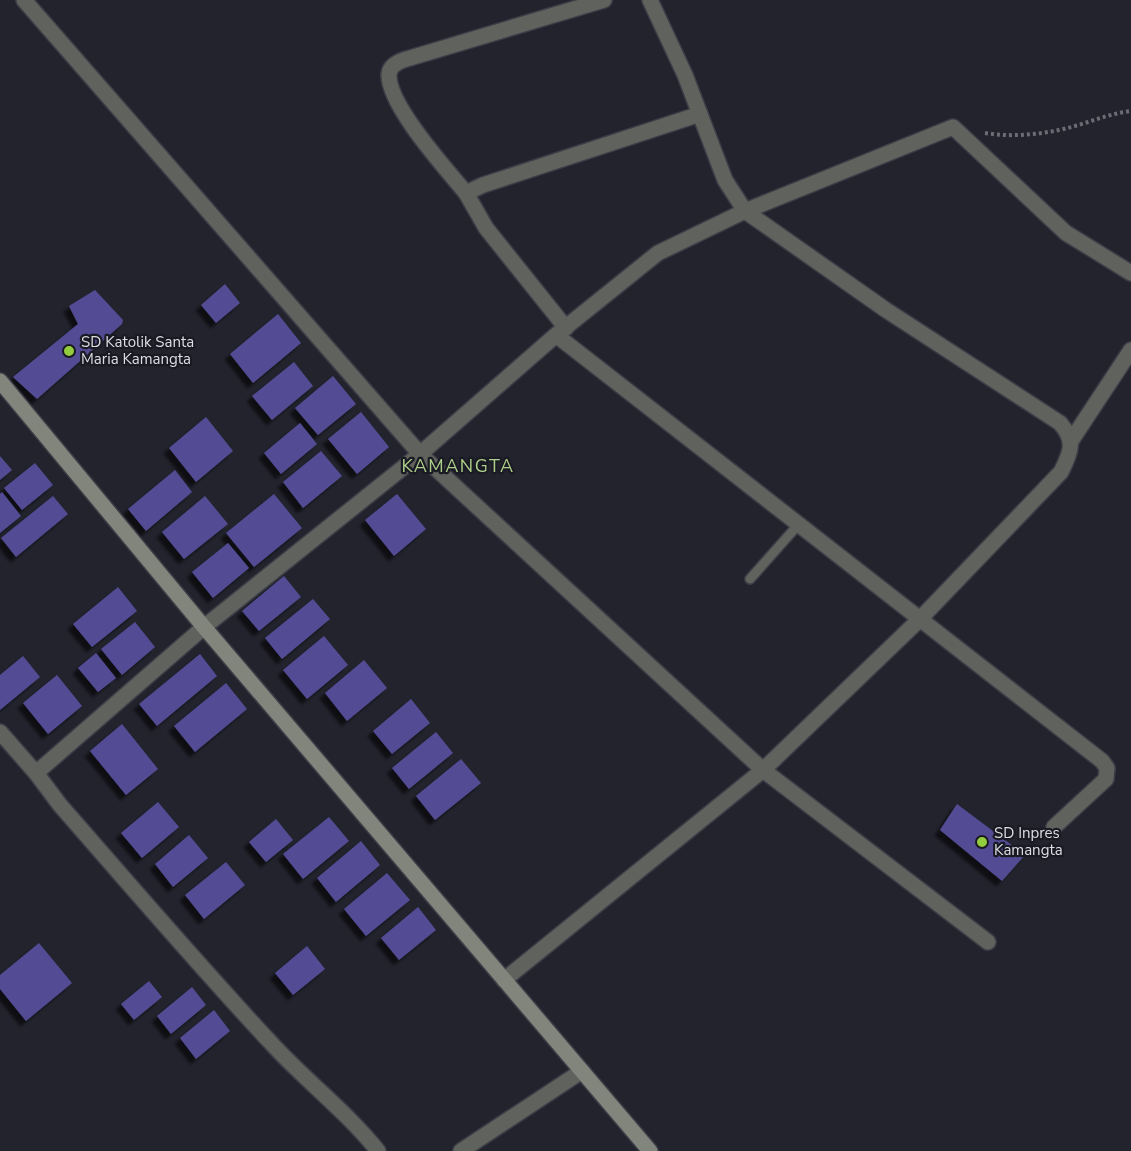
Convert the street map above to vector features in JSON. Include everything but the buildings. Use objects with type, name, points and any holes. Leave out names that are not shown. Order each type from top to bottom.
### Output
[{"type":"main road","points":[[0,381],[204,627],[650,1151]]},
{"type":"street","points":[[24,0],[420,454],[763,770],[988,942]]},
{"type":"street","points":[[604,0],[401,61],[391,69],[389,74],[399,105],[409,122],[466,193],[486,228],[561,332],[798,525],[1102,761],[1107,768],[1106,779],[1054,826]]},
{"type":"street","points":[[650,0],[685,75],[725,180],[745,211],[886,310],[1060,423],[1067,431],[1071,441]]},
{"type":"street","points":[[466,193],[483,185],[700,114]]},
{"type":"street","points":[[36,773],[204,627],[420,454],[561,332],[658,253],[745,211],[952,127],[1066,232],[1131,273]]},
{"type":"street","points":[[504,980],[763,770],[919,620],[1061,472],[1069,457],[1071,441],[1131,350]]},
{"type":"street","points":[[0,732],[60,805],[222,990],[287,1060],[361,1130],[378,1151]]},
{"type":"street","points":[[460,1151],[582,1071]]},
{"type":"lane","points":[[750,579],[798,525]]},
{"type":"path","points":[[952,127],[1007,136],[1060,130],[1113,113],[1131,111]]},
{"type":"place","name":"SD Katolik Santa Maria Kamangta","points":[[69,351]]},
{"type":"place","name":"SD Inpres Kamangta","points":[[982,842]]},
{"type":"district","name":"KAMANGTA","points":[[458,466]]}]
